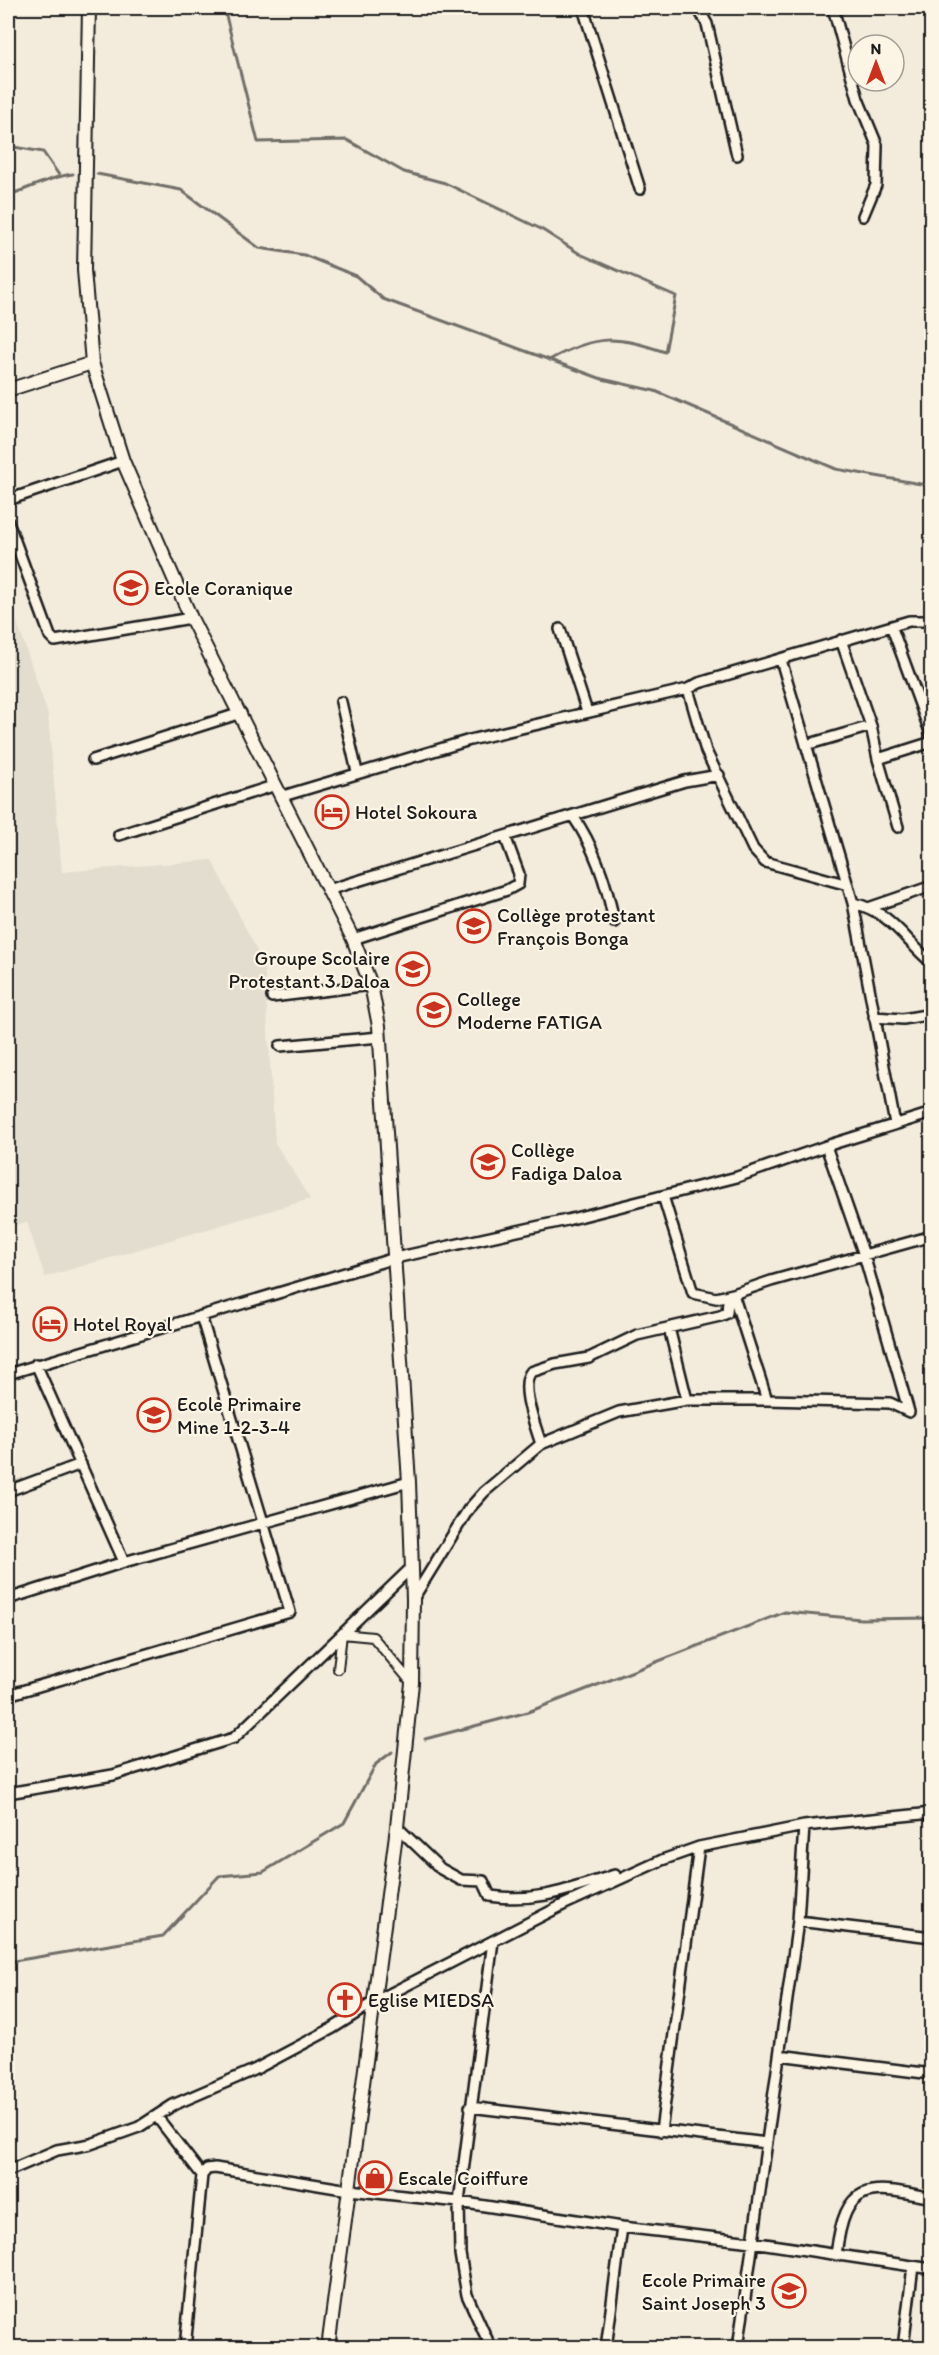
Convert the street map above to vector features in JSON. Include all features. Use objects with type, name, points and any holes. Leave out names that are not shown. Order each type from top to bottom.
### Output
[{"type":"street","points":[[89,8],[84,261],[92,363],[123,460],[191,618],[241,713],[353,939],[371,985],[380,1037],[409,1482],[413,1599],[412,1683],[397,1827],[328,2348]]},
{"type":"street","points":[[584,8],[640,189]]},
{"type":"street","points":[[698,8],[707,24],[737,155]]},
{"type":"street","points":[[833,8],[858,99],[877,145],[876,185],[863,216]]},
{"type":"street","points":[[8,390],[92,363]]},
{"type":"street","points":[[8,500],[123,460]]},
{"type":"street","points":[[8,522],[50,636],[55,641],[191,618]]},
{"type":"street","points":[[119,835],[470,740],[688,689],[699,683],[841,640],[892,628],[909,621],[932,621]]},
{"type":"street","points":[[892,628],[932,737]]},
{"type":"street","points":[[560,629],[587,712]]},
{"type":"street","points":[[841,640],[871,726],[898,827]]},
{"type":"street","points":[[781,660],[853,903],[895,1124]]},
{"type":"street","points":[[688,689],[706,751],[720,775],[747,839],[765,862],[848,885]]},
{"type":"street","points":[[340,702],[357,772]]},
{"type":"street","points":[[93,760],[241,713]]},
{"type":"street","points":[[806,745],[871,726]]},
{"type":"street","points":[[878,759],[932,742]]},
{"type":"street","points":[[328,890],[685,780],[720,775]]},
{"type":"street","points":[[573,816],[594,850],[610,899],[614,922]]},
{"type":"street","points":[[353,939],[507,890],[518,884],[519,874],[505,836]]},
{"type":"street","points":[[871,907],[932,886]]},
{"type":"street","points":[[853,903],[871,907],[900,930],[932,963]]},
{"type":"street","points":[[272,997],[371,985]]},
{"type":"street","points":[[874,1017],[903,1019],[932,1014]]},
{"type":"street","points":[[280,1046],[380,1037]]},
{"type":"street","points":[[8,1374],[395,1258],[567,1220],[737,1177],[932,1113]]},
{"type":"street","points":[[413,1599],[468,1510],[484,1492],[541,1444],[619,1412],[687,1400],[767,1400],[890,1404],[909,1412],[864,1255],[826,1146]]},
{"type":"street","points":[[663,1196],[693,1293],[716,1298],[932,1236]]},
{"type":"street","points":[[541,1444],[527,1397],[526,1383],[531,1372],[555,1364],[589,1359],[637,1335],[727,1313],[728,1300],[733,1294]]},
{"type":"street","points":[[733,1294],[767,1400]]},
{"type":"street","points":[[8,1695],[290,1612],[201,1316]]},
{"type":"street","points":[[669,1329],[687,1400]]},
{"type":"street","points":[[36,1364],[124,1562]]},
{"type":"street","points":[[8,1491],[81,1464]]},
{"type":"street","points":[[8,1599],[124,1562],[409,1482]]},
{"type":"street","points":[[8,1793],[113,1775],[234,1738],[412,1567]]},
{"type":"street","points":[[338,1669],[342,1634],[373,1637],[412,1683]]},
{"type":"street","points":[[397,1827],[441,1869],[461,1880],[483,1881],[488,1895],[538,1898],[652,1864],[699,1847],[804,1826],[932,1813]]},
{"type":"street","points":[[738,2348],[798,1921],[804,1826]]},
{"type":"street","points":[[661,2131],[699,1847]]},
{"type":"street","points":[[8,2171],[57,2150],[103,2141],[158,2117],[173,2104],[254,2070],[333,2028],[374,2002],[652,1864]]},
{"type":"street","points":[[798,1921],[932,1937]]},
{"type":"street","points":[[491,2348],[467,2295],[460,2254],[459,2202],[493,1941]]},
{"type":"street","points":[[779,2055],[932,2074]]},
{"type":"street","points":[[470,2107],[767,2143]]},
{"type":"street","points":[[158,2117],[202,2175]]},
{"type":"street","points":[[185,2348],[202,2175],[207,2169],[215,2168],[349,2190],[459,2202],[622,2227],[752,2242],[932,2269]]},
{"type":"street","points":[[836,2255],[845,2212],[866,2192],[876,2188],[932,2198]]},
{"type":"street","points":[[606,2348],[622,2227]]},
{"type":"street","points":[[903,2348],[914,2266]]},
{"type":"shaded area","points":[[8,595],[48,715],[62,872],[212,860],[264,965],[275,1143],[310,1199],[45,1277],[27,1222],[8,1227]]},
{"type":"waterway","points":[[224,8],[258,142],[347,140],[404,172],[445,183],[541,229],[580,254],[676,296],[665,352],[633,343],[607,340],[581,345],[551,359]]},
{"type":"waterway","points":[[8,146],[43,152],[59,175]]},
{"type":"waterway","points":[[8,195],[57,177],[73,174]]},
{"type":"waterway","points":[[97,174],[181,190],[259,248],[304,255],[356,276],[383,299],[602,379],[655,391],[836,469],[932,486]]},
{"type":"waterway","points":[[425,1739],[528,1712],[785,1612],[861,1619],[932,1618]]},
{"type":"waterway","points":[[8,1962],[163,1936],[219,1876],[263,1872],[344,1823],[376,1764],[392,1752]]},
{"type":"place","name":"Ecole Coranique","points":[[131,588]]},
{"type":"place","name":"Hotel Sokoura","points":[[332,812]]},
{"type":"place","name":"Collège protestant François Bonga","points":[[474,926]]},
{"type":"place","name":"Groupe Scolaire Protestant 3 Daloa","points":[[413,969]]},
{"type":"place","name":"College Moderne FATIGA","points":[[434,1010]]},
{"type":"place","name":"Collège Fadiga Daloa","points":[[488,1162]]},
{"type":"place","name":"Hotel Royal","points":[[50,1324]]},
{"type":"place","name":"Ecole Primaire Mine 1-2-3-4","points":[[154,1415]]},
{"type":"place","name":"Eglise MIEDSA","points":[[345,2000]]},
{"type":"place","name":"Escale Coiffure","points":[[375,2178]]},
{"type":"place","name":"Ecole Primaire Saint Joseph 3","points":[[789,2291]]}]
